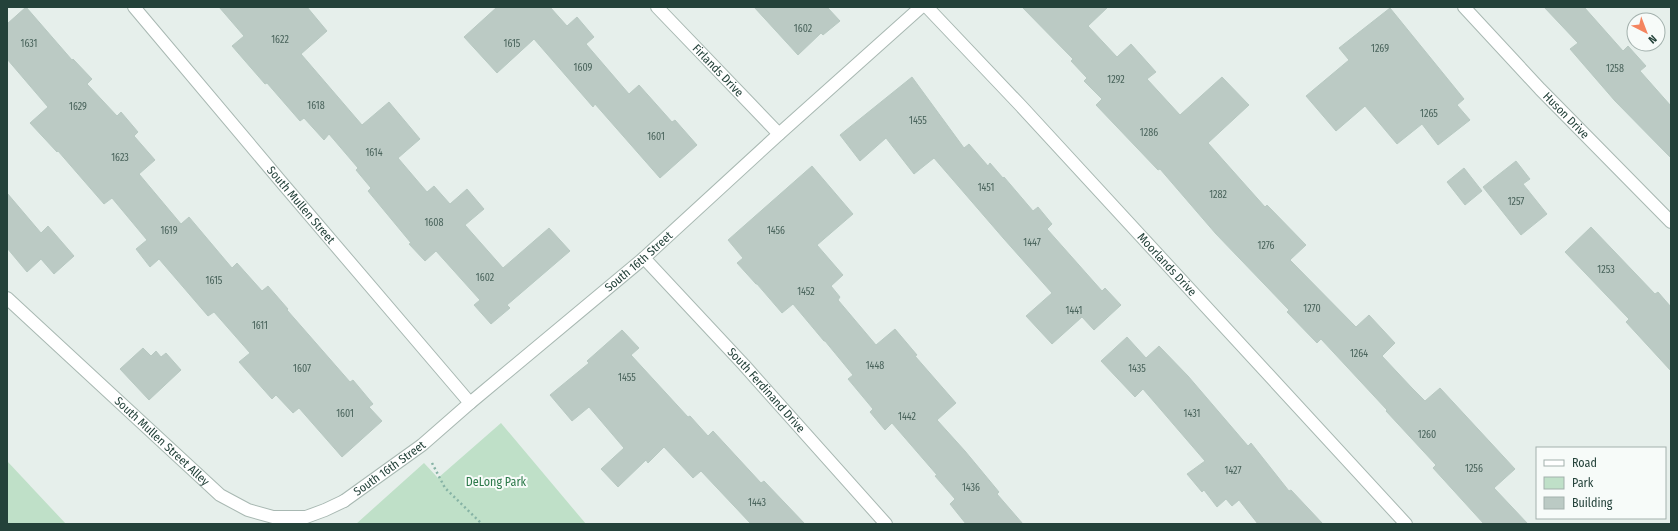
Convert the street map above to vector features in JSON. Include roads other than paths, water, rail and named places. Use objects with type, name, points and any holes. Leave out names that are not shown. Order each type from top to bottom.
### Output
[{"type":"street","name":"South Mullen Street","points":[[134,7],[470,403]]},
{"type":"street","name":"Firlands Drive","points":[[657,7],[779,134]]},
{"type":"street","name":"South 16th Street","points":[[344,501],[422,445],[644,258],[779,134],[921,7]]},
{"type":"street","name":"Moorlands Drive","points":[[927,7],[1021,106],[1406,524]]},
{"type":"street","name":"Huson Drive","points":[[1464,7],[1540,89],[1671,222]]},
{"type":"street","name":"South Ferdinand Drive","points":[[644,258],[744,365],[886,524]]},
{"type":"street","name":"South Mullen Street Alley","points":[[7,298],[220,495],[248,510],[273,517],[306,517],[344,501]]},
{"type":"park label","name":"DeLong Park","points":[[496,482]]}]
